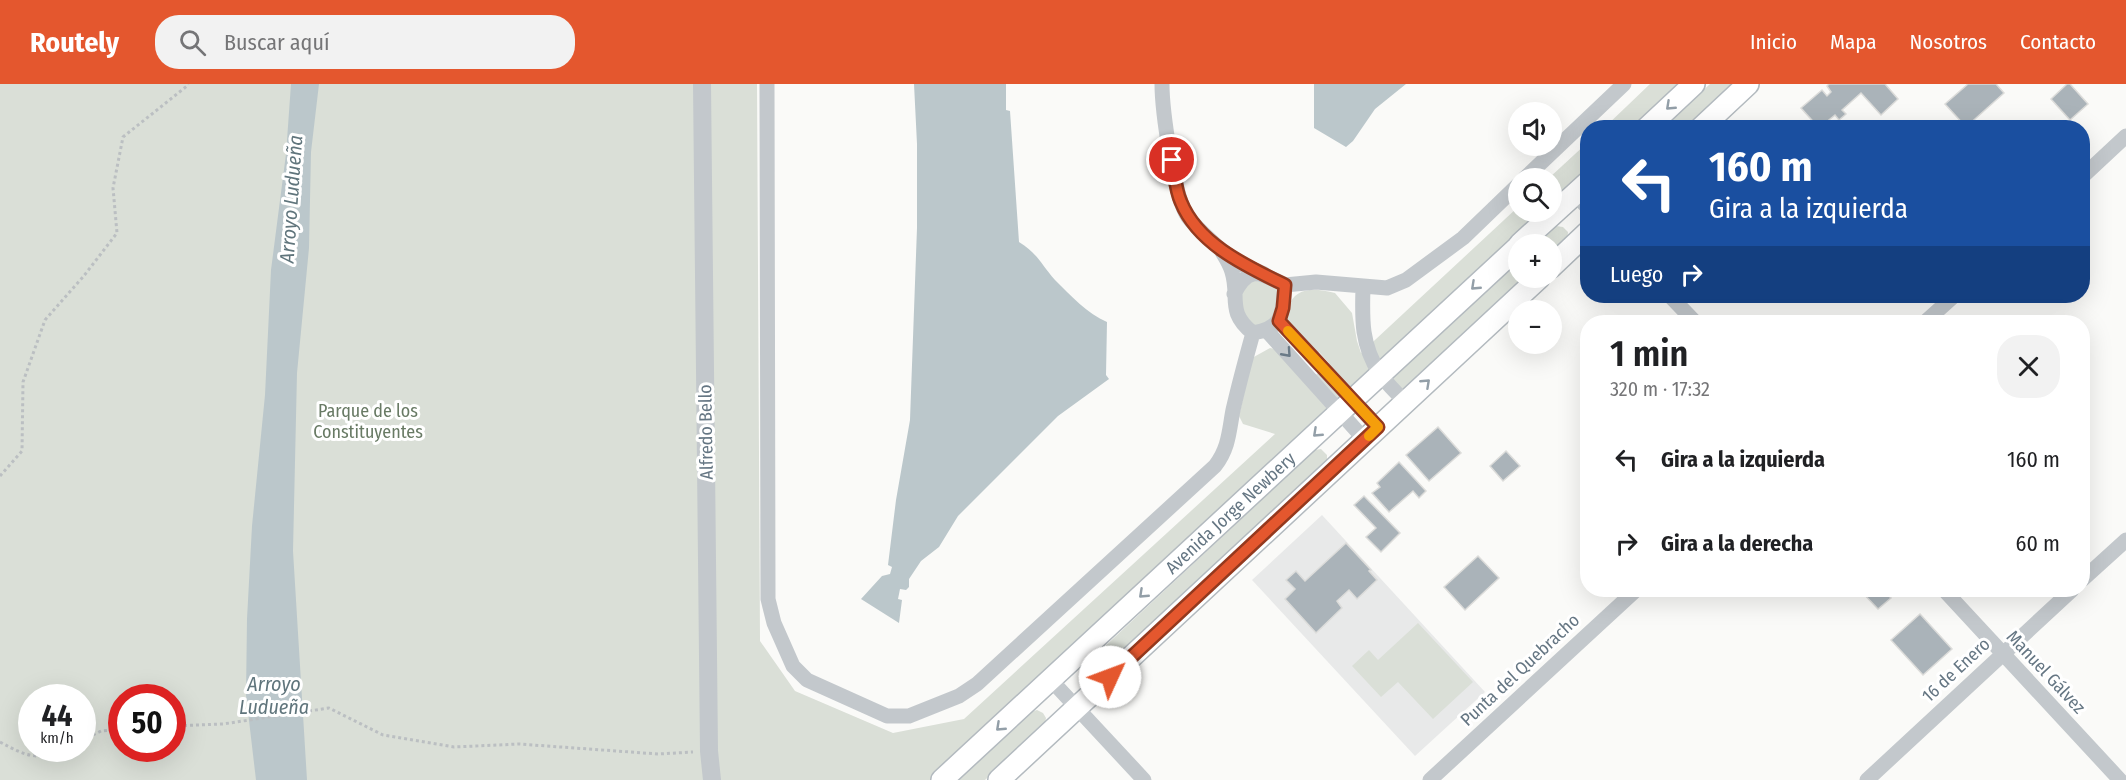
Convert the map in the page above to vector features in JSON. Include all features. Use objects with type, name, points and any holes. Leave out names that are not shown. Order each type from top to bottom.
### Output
[{"type":"main road","points":[[1656,120],[1694,84]]},
{"type":"main road","points":[[1710,120],[1748,84]]},
{"type":"main road","name":"Avenida Jorge Newbery","points":[[1534,234],[1580,197]]},
{"type":"main road","points":[[1562,257],[1580,240]]},
{"type":"main road","name":"Avenida Jorge Newbery","points":[[942,780],[1508,256]]},
{"type":"main road","points":[[999,780],[1528,288]]},
{"type":"street","name":"Alfredo Bello","points":[[702,84],[709,751],[712,780]]},
{"type":"street","points":[[767,84],[768,599],[774,623],[793,666],[807,680],[888,716],[909,716],[959,696],[976,684],[1215,466],[1223,457],[1228,444],[1233,411],[1266,328],[1283,308],[1285,285]]},
{"type":"street","points":[[1162,84],[1162,103],[1179,199],[1188,217],[1221,250],[1243,265],[1285,285],[1316,282],[1387,288],[1406,280],[1463,238],[1508,195]]},
{"type":"street","points":[[1584,120],[1618,87]]},
{"type":"street","points":[[1535,168],[1580,124]]},
{"type":"street","points":[[2090,170],[2126,136]]},
{"type":"street","points":[[1221,250],[1232,273],[1237,313],[1244,326],[1266,328],[1346,406],[1371,434]]},
{"type":"street","points":[[1233,294],[1242,279],[1251,273],[1264,274]]},
{"type":"street","points":[[1363,287],[1362,326],[1367,347],[1380,374],[1405,402]]},
{"type":"street","points":[[1677,303],[1688,315]]},
{"type":"street","points":[[1932,315],[1946,303]]},
{"type":"street","points":[[2090,573],[2126,540]]},
{"type":"street","name":"Punta del Quebracho","points":[[1430,780],[1628,597]]},
{"type":"street","name":"Manuel Gálvez","points":[[1950,597],[2120,780]]},
{"type":"street","name":"16 de Enero","points":[[1866,780],[2064,597]]},
{"type":"street","points":[[1051,680],[1144,780]]},
{"type":"path","points":[[0,476],[22,451],[23,382],[45,320],[83,277],[117,233],[113,189],[123,137],[188,84]]},
{"type":"path","points":[[186,725],[223,724],[329,708],[383,735],[454,747],[519,744],[658,754],[709,751]]},
{"type":"path","points":[[0,742],[18,751]]},
{"type":"shaded area","points":[[1322,515],[1485,692],[1415,756],[1252,580]]},
{"type":"green space","name":"Parque de los Constituyentes","points":[[0,84],[757,84],[760,641],[795,691],[893,733],[964,719],[1275,434],[1243,424],[1239,416],[1252,358],[1270,348],[1275,349],[1307,383],[1329,363],[1319,352],[1316,354],[1288,322],[1288,308],[1295,296],[1307,290],[1335,293],[1352,313],[1361,353],[1508,216],[1508,222],[1545,222],[1532,234],[1508,234],[1508,256],[942,780],[0,780]]},
{"type":"green space","points":[[1650,84],[1694,84],[1655,120],[1612,120]]},
{"type":"green space","points":[[1710,84],[1735,84],[1696,120],[1672,120]]},
{"type":"green space","name":"Parque de los Constituyentes","points":[[1580,149],[1580,189],[1562,206],[1562,168],[1560,168]]},
{"type":"green space","points":[[1556,226],[1563,227],[1568,232],[1567,240],[1562,245],[1562,234],[1548,234]]},
{"type":"green space","points":[[1508,271],[1508,288],[1515,288],[1400,394],[1388,381]]},
{"type":"green space","points":[[1242,279],[1285,285],[1283,308],[1253,333],[1237,313]]},
{"type":"green space","points":[[1321,449],[1327,455],[1327,462],[1095,677],[1090,678],[1084,675],[1083,669],[1086,664],[1315,450]]},
{"type":"green space","points":[[1418,623],[1473,682],[1433,719],[1398,682],[1381,697],[1352,666],[1369,650],[1378,660]]},
{"type":"green space","points":[[1037,710],[1046,718],[1045,724],[985,780],[958,780],[1031,712]]},
{"type":"water","name":"Arroyo Ludueña","points":[[291,84],[319,84],[311,152],[309,248],[297,373],[293,551],[307,780],[256,780],[246,695],[247,619],[252,526],[265,395],[271,270],[286,154]]},
{"type":"water","points":[[914,84],[1006,84],[1006,110],[1010,111],[1019,242],[1035,255],[1073,298],[1107,322],[1106,375],[1109,379],[1058,416],[958,516],[939,547],[921,561],[909,579],[909,587],[906,590],[900,589],[898,599],[902,600],[899,623],[861,599],[882,576],[890,574],[892,567],[888,565],[896,500],[910,420],[917,228]]},
{"type":"water","points":[[1314,84],[1406,84],[1375,109],[1353,141],[1346,147],[1314,128]]},
{"type":"building","points":[[1829,84],[1885,84],[1898,99],[1881,115],[1861,93],[1842,110],[1846,114],[1839,120],[1835,115],[1829,120],[1812,120],[1801,108],[1822,90],[1827,96],[1831,92],[1827,86]]},
{"type":"building","points":[[1968,84],[1996,84],[2004,93],[1974,120],[1960,120],[1945,104]]},
{"type":"building","points":[[2067,84],[2070,84],[2088,104],[2070,120],[2051,99]]},
{"type":"building","points":[[1438,427],[1461,453],[1429,481],[1406,455]]},
{"type":"building","points":[[1506,451],[1520,466],[1503,481],[1490,466]]},
{"type":"building","points":[[1399,462],[1426,491],[1419,498],[1413,491],[1389,512],[1372,493],[1380,487],[1377,483]]},
{"type":"building","points":[[1364,496],[1400,533],[1381,552],[1366,537],[1376,528],[1354,505]]},
{"type":"building","points":[[1346,543],[1371,570],[1369,571],[1377,580],[1357,599],[1349,590],[1337,601],[1342,608],[1316,633],[1285,599],[1295,589],[1286,580],[1296,571],[1305,581]]},
{"type":"building","points":[[1478,556],[1499,578],[1465,610],[1444,587]]},
{"type":"building","points":[[1867,597],[1891,598],[1878,609]]},
{"type":"building","points":[[1920,614],[1952,649],[1923,675],[1891,640]]},
{"type":"slow traffic","points":[[1288,331],[1378,427],[1369,436]]},
{"type":"route","points":[[1110,677],[1378,427],[1279,321],[1283,308],[1285,285],[1243,265],[1221,250],[1188,217],[1179,199],[1172,160]]}]
